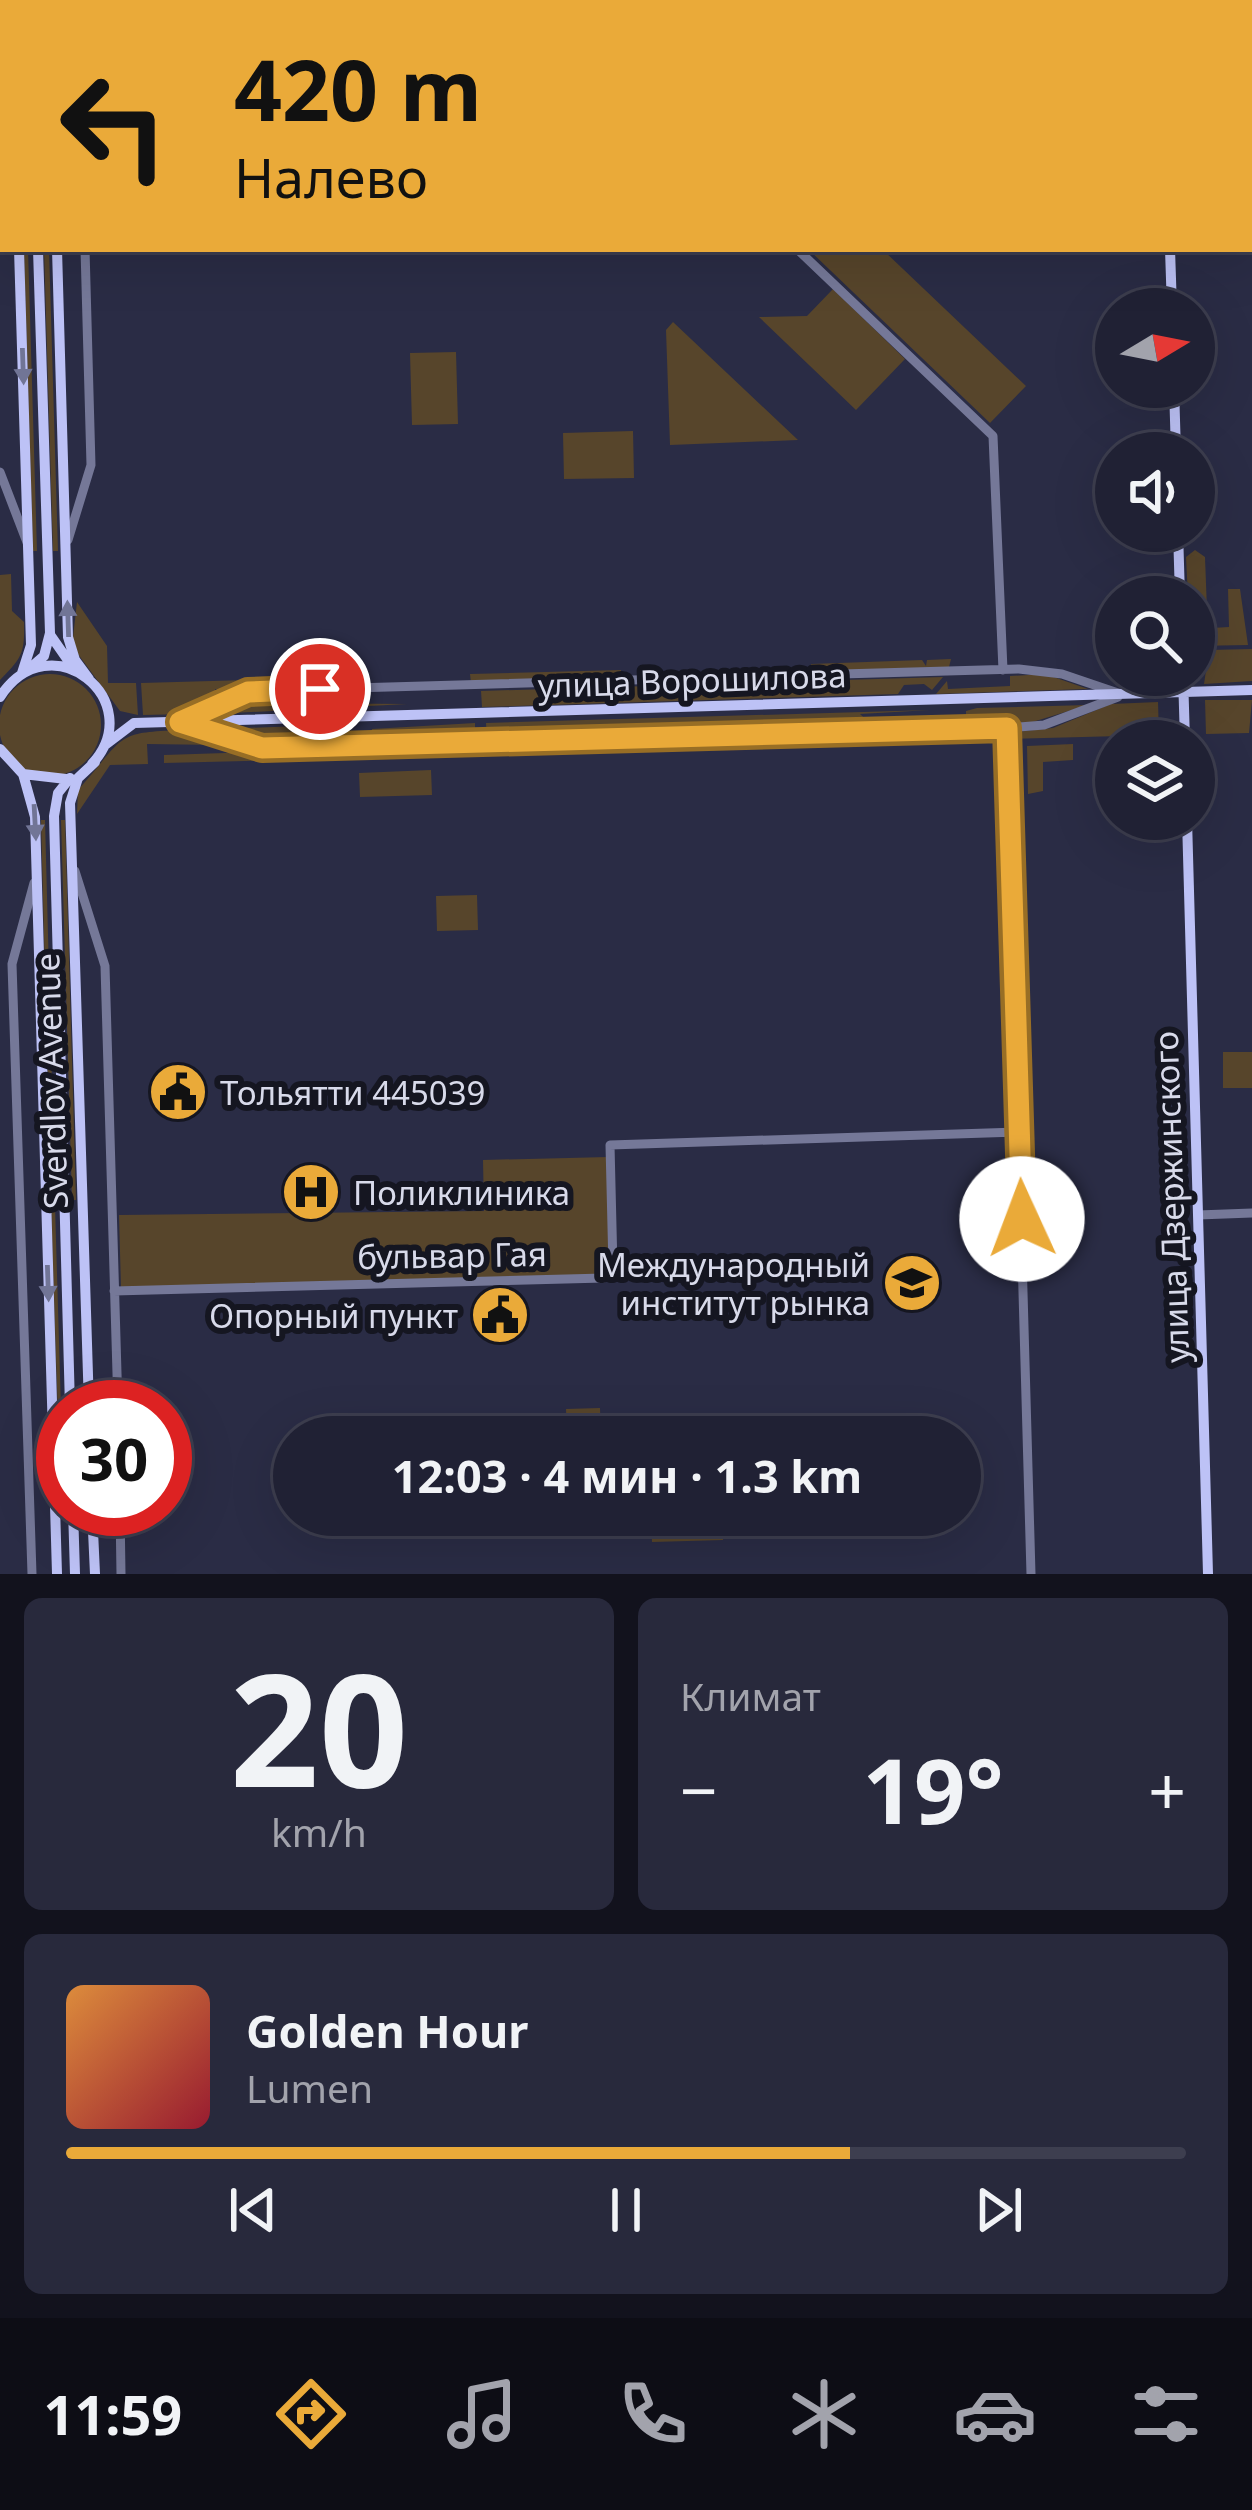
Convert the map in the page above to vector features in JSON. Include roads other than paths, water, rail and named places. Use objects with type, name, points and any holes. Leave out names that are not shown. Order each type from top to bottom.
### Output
[{"type":"main road","points":[[20,252],[31,645],[25,671]]},
{"type":"main road","points":[[0,697],[44,656],[50,633],[38,252]]},
{"type":"main road","points":[[57,252],[68,637],[75,660],[89,679],[134,723],[105,746]]},
{"type":"main road","points":[[1170,252],[1171,288]]},
{"type":"main road","points":[[50,633],[76,670]]},
{"type":"main road","points":[[25,671],[59,665],[89,679]]},
{"type":"main road","name":"улица Ворошилова","points":[[1215,691],[1252,690]]},
{"type":"main road","points":[[103,695],[110,724],[105,746]]},
{"type":"main road","name":"улица Ворошилова","points":[[134,723],[1095,696]]},
{"type":"main road","name":"Sverdlov Avenue","points":[[88,1380],[72,792],[105,746]]},
{"type":"main road","points":[[0,751],[23,774],[38,780],[70,778],[95,762]]},
{"type":"main road","name":"Sverdlov Avenue","points":[[23,774],[33,794],[37,872],[57,1574]]},
{"type":"main road","name":"Sverdlov Avenue","points":[[69,1380],[54,816],[58,793],[70,778]]},
{"type":"main road","name":"Sverdlov Avenue","points":[[38,780],[54,816]]},
{"type":"main road","name":"улица Дзержинского","points":[[1188,840],[1208,1574]]},
{"type":"main road","points":[[74,1536],[75,1574]]},
{"type":"main road","points":[[93,1536],[94,1574]]},
{"type":"street","points":[[66,545],[91,465],[85,252]]},
{"type":"street","points":[[800,252],[993,436],[1003,670]]},
{"type":"street","points":[[0,472],[28,544]]},
{"type":"street","points":[[180,722],[248,692],[1003,670],[1062,674],[1095,685]]},
{"type":"street","points":[[180,722],[262,748],[1007,728],[1064,719],[1121,696]]},
{"type":"street","points":[[1007,728],[1031,1574]]},
{"type":"street","points":[[71,860],[105,967],[117,1380]]},
{"type":"street","points":[[32,1574],[12,964],[37,872]]},
{"type":"street","name":"бульвар Гая","points":[[114,1291],[604,1278],[613,1268],[610,1145],[1019,1132]]},
{"type":"street","points":[[1198,1214],[1252,1213]]},
{"type":"street","points":[[120,1536],[121,1574]]},
{"type":"place","name":"Тольятти 445039","points":[[178,1092]]},
{"type":"place","name":"Поликлиника","points":[[311,1192]]},
{"type":"place","name":"Международный институт рынка","points":[[912,1283]]},
{"type":"place","name":"Опорный пункт","points":[[500,1315]]}]
